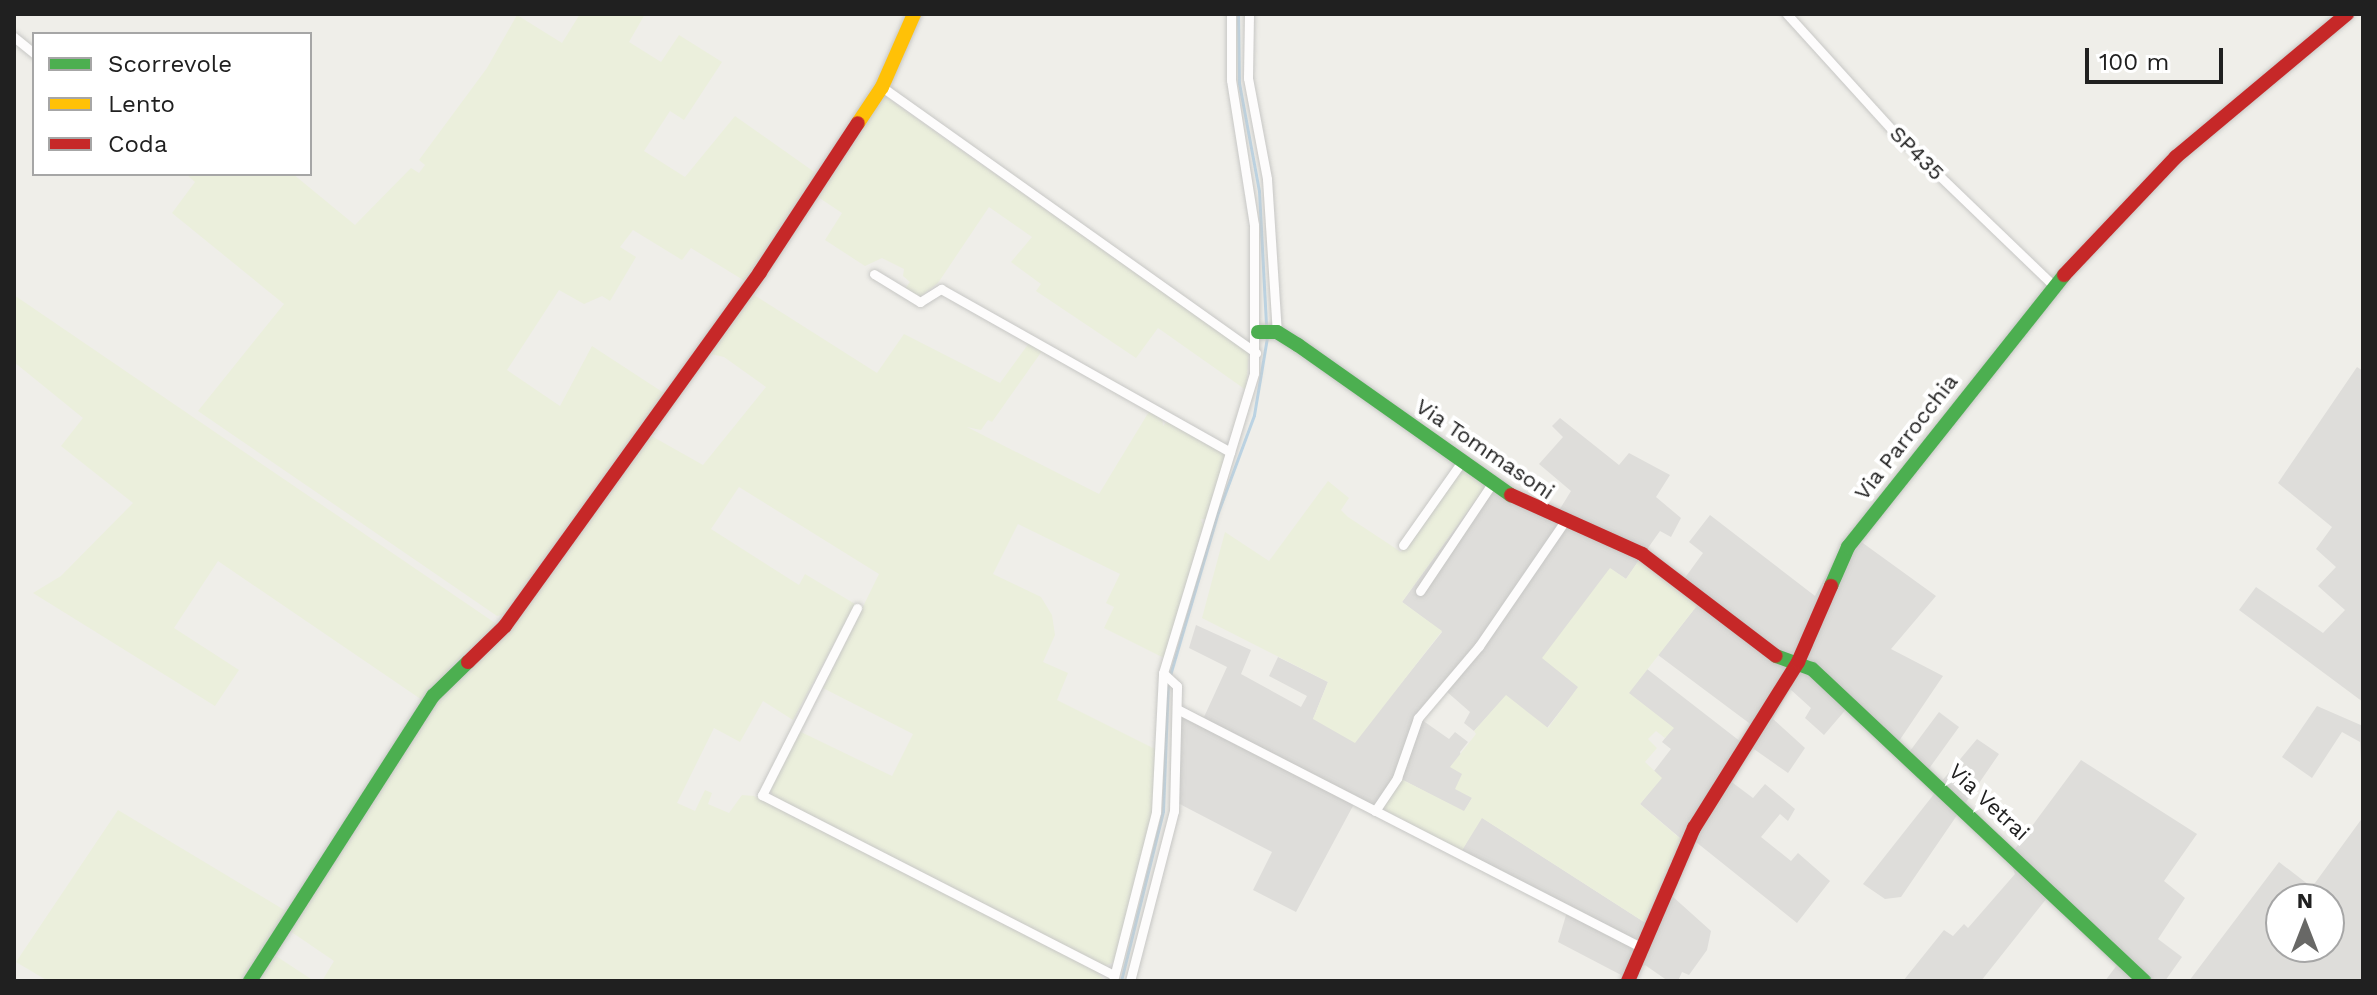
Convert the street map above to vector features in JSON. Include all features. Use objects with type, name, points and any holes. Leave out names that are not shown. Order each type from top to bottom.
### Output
[{"type":"street","points":[[250,981],[433,696],[505,626],[760,272],[882,87],[914,14]]},
{"type":"street","points":[[1231,14],[1231,80],[1252,193],[1267,332]]},
{"type":"street","points":[[857,608],[762,795],[1114,978],[1156,812],[1167,677],[1230,452],[1250,397],[1256,353],[1267,332],[1268,192],[1248,78],[1249,14]]},
{"type":"street","name":"SP435","points":[[1787,14],[1896,134],[2053,285]]},
{"type":"street","name":"Via Parrocchia","points":[[1628,981],[1639,946],[1706,806],[1798,662],[1848,547],[2053,285],[2176,157],[2347,14]]},
{"type":"street","points":[[14,37],[32,51]]},
{"type":"street","points":[[882,87],[1256,353]]},
{"type":"street","points":[[874,274],[920,302],[941,289],[1230,452]]},
{"type":"street","name":"Via Tommasoni","points":[[1267,332],[1493,482],[1563,524],[1642,554],[1757,643],[1786,662],[1798,662]]},
{"type":"street","points":[[1403,545],[1463,460]]},
{"type":"street","points":[[1420,591],[1493,482]]},
{"type":"street","points":[[1375,811],[1397,778],[1418,718],[1479,646],[1563,524]]},
{"type":"street","name":"Via Vetrai","points":[[1798,662],[1895,743],[2144,981]]},
{"type":"street","points":[[1130,981],[1174,811],[1177,686],[1167,677]]},
{"type":"street","points":[[1177,709],[1639,946]]},
{"type":"shaded area","points":[[2357,367],[2363,371],[2363,702],[2239,610],[2256,587],[2323,633],[2345,610],[2318,586],[2336,567],[2316,549],[2332,527],[2278,483]]},
{"type":"shaded area","points":[[1560,418],[1619,465],[1629,453],[1670,475],[1656,497],[1681,518],[1671,537],[1660,531],[1626,579],[1611,569],[1543,658],[1579,687],[1547,728],[1506,696],[1474,731],[1464,723],[1470,712],[1446,691],[1422,720],[1449,739],[1455,732],[1468,742],[1460,752],[1472,798],[1464,812],[1401,779],[1378,817],[1354,804],[1296,912],[1253,890],[1272,852],[1172,800],[1173,704],[1204,717],[1227,667],[1189,648],[1196,625],[1251,650],[1241,674],[1301,707],[1307,696],[1269,676],[1278,657],[1328,682],[1313,719],[1394,692],[1442,632],[1402,602],[1492,477],[1555,517],[1571,491],[1539,464],[1563,437],[1552,426]]},
{"type":"shaded area","points":[[1710,515],[1815,596],[1849,533],[1936,596],[1891,649],[1943,676],[1899,741],[1910,751],[1939,712],[1959,727],[1928,770],[1941,782],[1977,739],[1999,754],[1901,897],[1885,899],[1863,884],[1938,789],[1848,707],[1824,735],[1805,718],[1811,708],[1790,689],[1773,719],[1805,748],[1788,773],[1751,747],[1729,780],[1753,798],[1765,784],[1795,809],[1788,821],[1780,814],[1761,837],[1791,861],[1798,853],[1830,881],[1797,923],[1696,842],[1693,849],[1640,804],[1661,778],[1654,771],[1671,749],[1662,742],[1673,728],[1628,693],[1647,669],[1741,742],[1753,726],[1658,655],[1699,603],[1679,586],[1703,553],[1689,542]]},
{"type":"shaded area","points":[[2317,706],[2363,726],[2363,797],[2360,742],[2342,732],[2312,778],[2282,757]]},
{"type":"shaded area","points":[[2081,760],[2197,834],[2164,881],[2185,898],[2158,939],[2182,957],[2165,981],[2105,981],[2117,965],[2047,898],[1981,981],[1903,981],[1944,930],[1953,936],[1964,924],[1968,928],[2015,874],[2009,857]]},
{"type":"shaded area","points":[[1481,817],[1644,922],[1662,887],[1711,931],[1707,950],[1689,975],[1682,972],[1678,981],[1668,981],[1645,965],[1623,976],[1558,942],[1567,912],[1458,857]]},
{"type":"shaded area","points":[[2363,817],[2363,981],[2189,981],[2279,862],[2306,883],[2265,883],[2265,963],[2345,963],[2345,883],[2315,883]]},
{"type":"green space","points":[[580,14],[645,14],[629,42],[661,62],[679,35],[722,62],[684,120],[670,111],[644,151],[685,177],[735,116],[820,176],[748,283],[691,248],[682,260],[633,230],[620,247],[636,257],[610,301],[602,296],[584,304],[559,290],[507,370],[560,406],[592,346],[667,395],[509,613],[497,616],[198,411],[284,304],[172,213],[195,182],[188,176],[295,176],[355,225],[411,168],[419,173],[425,165],[419,160],[487,68],[517,15],[562,43]]},
{"type":"green space","points":[[883,95],[1249,353],[1246,390],[1158,328],[1136,358],[1036,291],[1041,284],[1011,262],[1032,237],[989,207],[938,283],[920,297],[904,290],[910,282],[903,276],[904,269],[882,258],[865,266],[825,240],[842,213],[815,195]]},
{"type":"green space","points":[[751,293],[877,373],[904,334],[1000,383],[1029,343],[1042,351],[992,422],[988,420],[981,430],[967,427],[1099,494],[1150,410],[1162,417],[1163,426],[1168,420],[1226,455],[1206,519],[1201,519],[1203,526],[1164,658],[1104,628],[1114,607],[1106,603],[1120,574],[1018,524],[993,574],[1041,597],[1052,615],[1055,635],[1043,662],[1068,673],[1057,700],[1157,750],[1155,802],[1114,962],[1105,966],[775,801],[770,789],[799,731],[892,776],[913,734],[823,688],[879,574],[739,487],[711,529],[799,585],[805,574],[855,604],[793,720],[763,701],[740,742],[714,728],[677,803],[695,811],[705,790],[712,793],[708,804],[729,813],[742,795],[754,796],[1095,970],[1105,981],[322,981],[334,961],[290,931],[435,699],[501,636],[648,434],[703,465],[766,387],[724,357],[707,353]]},
{"type":"green space","points":[[14,295],[498,625],[452,665],[425,702],[218,561],[174,628],[239,670],[215,706],[33,593],[61,576],[133,503],[61,446],[83,418],[14,362]]},
{"type":"green space","points":[[1465,466],[1488,483],[1402,602],[1442,631],[1355,743],[1313,719],[1328,682],[1202,618],[1225,532],[1269,561],[1328,481],[1349,498],[1341,510],[1348,517],[1401,552]]},
{"type":"green space","points":[[1641,557],[1699,603],[1629,693],[1674,728],[1665,738],[1656,731],[1648,739],[1657,748],[1645,762],[1662,778],[1640,804],[1683,841],[1644,922],[1482,818],[1461,852],[1383,809],[1401,779],[1464,811],[1472,798],[1455,789],[1462,774],[1450,767],[1476,734],[1474,731],[1506,695],[1548,728],[1578,687],[1542,658],[1610,568],[1626,579]]},
{"type":"green space","points":[[118,810],[291,914],[246,981],[48,981],[16,962]]},
{"type":"green space","points":[[273,954],[314,981],[254,981]]},
{"type":"waterway","points":[[1238,14],[1239,83],[1259,191],[1266,326]]},
{"type":"waterway","points":[[1170,675],[1218,512],[1254,415],[1267,337]]},
{"type":"waterway","points":[[1121,981],[1163,811],[1168,682]]},
{"type":"traffic: fast","points":[[1831,586],[1848,547],[2064,275]]},
{"type":"traffic: fast","points":[[1258,332],[1277,332],[1298,345],[1511,495]]},
{"type":"traffic: fast","points":[[1776,656],[1812,669],[2144,981]]},
{"type":"traffic: fast","points":[[250,981],[433,696],[468,662]]},
{"type":"traffic: slow","points":[[858,123],[882,87],[914,14]]},
{"type":"traffic: jam","points":[[2064,275],[2176,157],[2347,14]]},
{"type":"traffic: jam","points":[[468,662],[505,626],[760,272],[858,123]]},
{"type":"traffic: jam","points":[[1511,495],[1642,554],[1776,656]]},
{"type":"traffic: jam","points":[[1628,981],[1694,828],[1798,662],[1831,586]]}]
